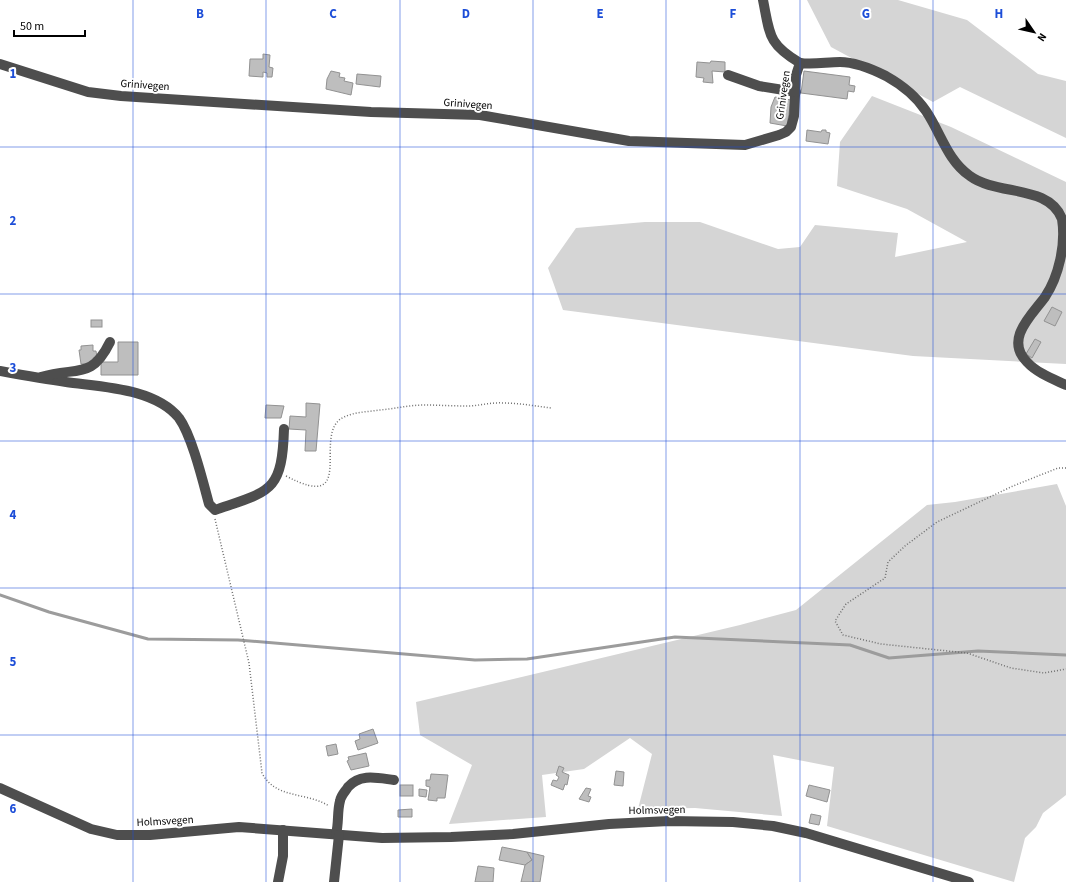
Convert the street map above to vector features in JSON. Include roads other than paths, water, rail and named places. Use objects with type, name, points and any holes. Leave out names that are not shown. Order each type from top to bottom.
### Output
[{"type":"street","name":"Grinivegen","points":[[0,64],[88,92],[371,112],[480,115],[629,141],[745,145],[765,140],[786,132],[790,127],[794,116],[796,75],[800,63],[785,54],[776,45],[768,29],[763,0]]},
{"type":"street","points":[[800,63],[846,62],[874,71],[892,80],[908,90],[918,100],[927,112],[954,162],[969,176],[986,185],[1038,196],[1052,204],[1062,221],[1065,239],[1062,258],[1049,289],[1022,327],[1019,343],[1022,355],[1027,363],[1066,385]]},
{"type":"street","points":[[728,75],[759,86],[796,92]]},
{"type":"street","points":[[39,377],[54,373],[90,369],[104,354],[110,342]]},
{"type":"street","points":[[0,371],[118,389],[156,401],[174,412],[180,420],[192,446],[211,506],[215,510],[257,496],[272,486],[279,472],[283,448],[284,429]]},
{"type":"street","points":[[334,882],[339,824],[338,812],[343,793],[356,780],[370,777],[394,780]]},
{"type":"street","name":"Holmsvegen","points":[[0,788],[91,829],[118,835],[150,835],[239,827],[382,838],[451,838],[513,834],[609,824],[733,822],[773,826],[806,833],[969,882]]},
{"type":"street","points":[[278,882],[283,856],[283,830]]},
{"type":"waterway","points":[[0,595],[49,612],[148,639],[238,640],[475,660],[527,659],[675,637],[850,645],[889,658],[978,651],[1066,655]]}]
